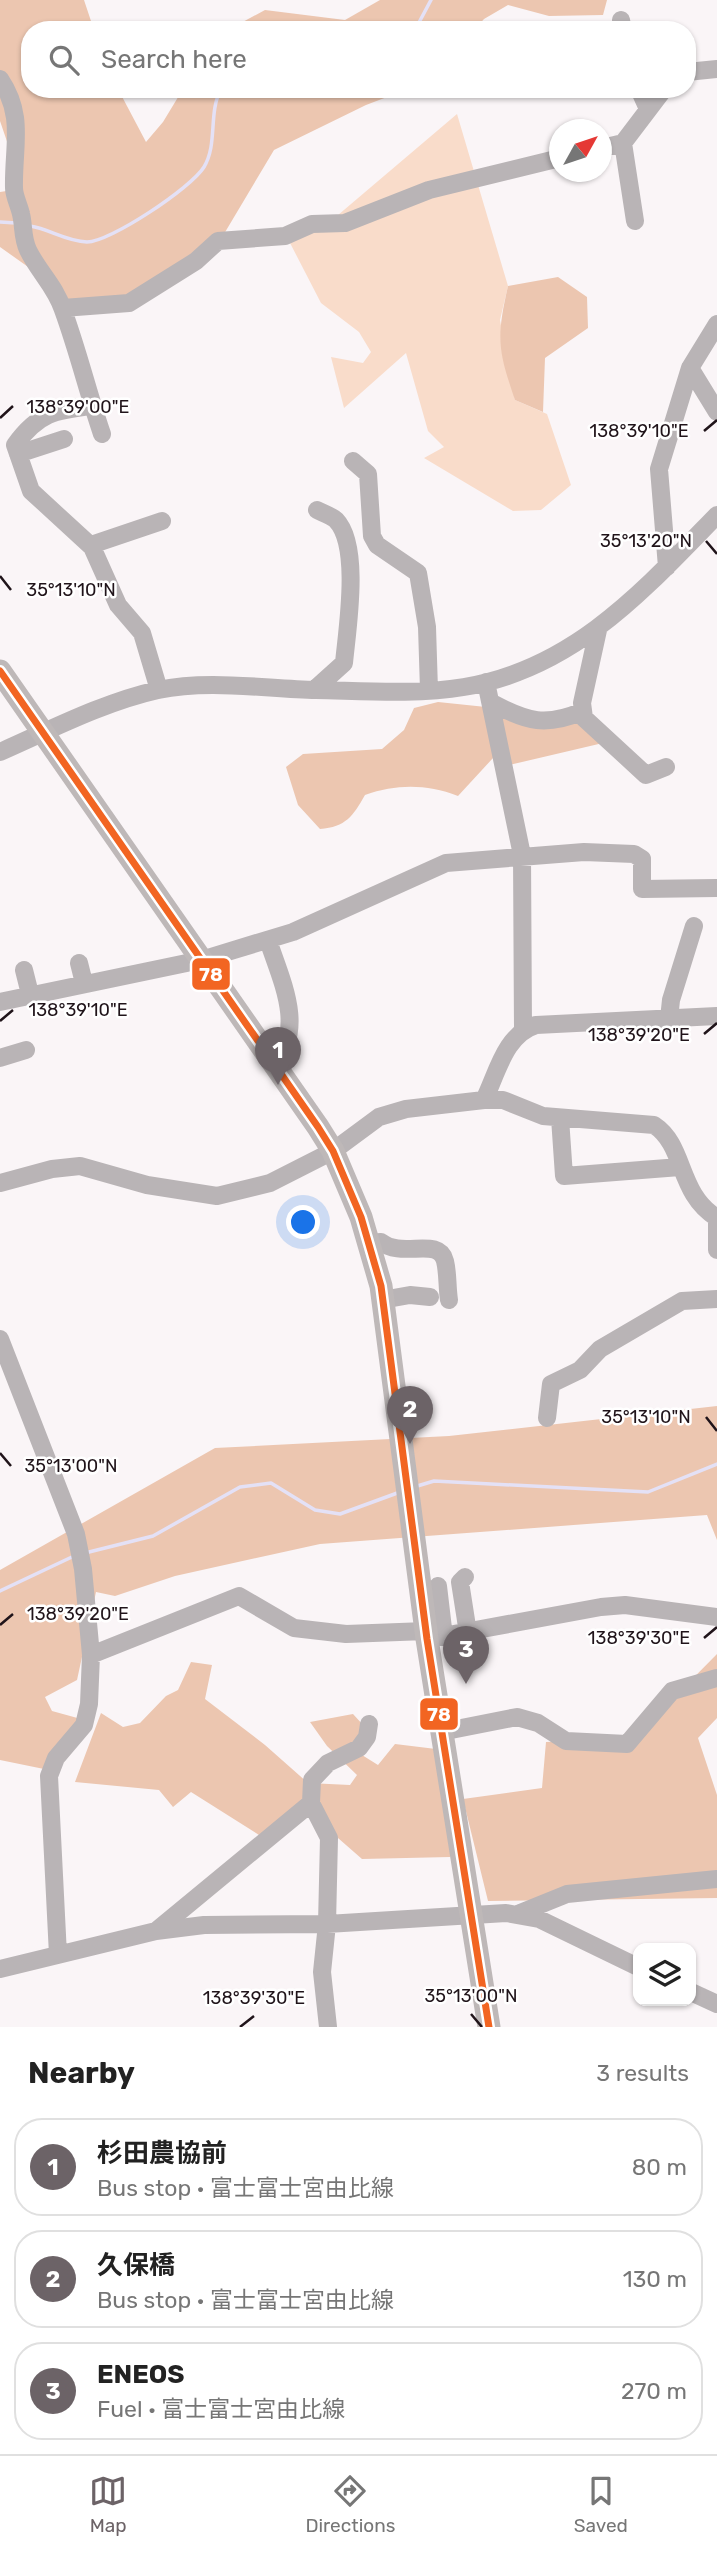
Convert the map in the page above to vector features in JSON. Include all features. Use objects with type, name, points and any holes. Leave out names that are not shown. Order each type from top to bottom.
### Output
[{"type":"main road","points":[[0,671],[333,1151],[369,1243],[382,1300],[411,1519],[432,1636],[441,1732],[489,2027]]},
{"type":"street","points":[[696,71],[717,69]]},
{"type":"street","points":[[0,79],[12,98],[18,124],[14,190],[28,251],[63,308],[102,434]]},
{"type":"street","points":[[643,98],[648,109]]},
{"type":"street","points":[[612,146],[623,143],[657,98]]},
{"type":"street","points":[[623,143],[635,221]]},
{"type":"street","points":[[0,155],[4,168],[14,174]]},
{"type":"street","points":[[63,308],[129,303],[196,261],[218,242],[285,236],[312,224],[345,223],[429,190],[549,160]]},
{"type":"street","points":[[667,567],[659,469],[690,368],[717,324]]},
{"type":"street","points":[[690,368],[717,412]]},
{"type":"street","points":[[11,447],[25,431],[54,411],[92,406]]},
{"type":"street","points":[[11,447],[64,439]]},
{"type":"street","points":[[11,447],[31,491],[90,545],[118,605],[142,633],[159,690]]},
{"type":"street","points":[[353,461],[368,474],[372,536],[377,545],[418,573],[427,627],[429,690]]},
{"type":"street","points":[[314,690],[344,663],[350,606],[348,551],[344,533],[336,519],[317,510]]},
{"type":"street","points":[[0,751],[159,690],[229,686],[314,690],[429,690],[486,682],[526,669],[598,630],[622,611],[717,515]]},
{"type":"street","points":[[90,545],[162,521]]},
{"type":"street","points":[[598,630],[582,703],[584,718],[646,775],[666,766]]},
{"type":"street","points":[[486,682],[522,855],[523,1029]]},
{"type":"street","points":[[492,703],[517,716],[546,723],[583,711]]},
{"type":"street","points":[[0,1002],[201,960],[268,940],[293,932],[446,863],[584,852],[635,854],[642,859],[642,890],[717,888]]},
{"type":"street","points":[[669,1019],[671,1000],[694,926]]},
{"type":"street","points":[[268,940],[286,998],[290,1023],[286,1051],[274,1064]]},
{"type":"street","points":[[79,963],[84,983]]},
{"type":"street","points":[[24,970],[30,994]]},
{"type":"street","points":[[484,1100],[510,1044],[523,1029],[536,1026],[717,1016]]},
{"type":"street","points":[[0,1058],[26,1050]]},
{"type":"street","points":[[0,1184],[52,1169],[80,1167],[147,1185],[217,1196],[270,1183],[333,1151],[379,1117],[406,1109],[503,1100],[543,1116],[654,1125],[667,1133],[687,1186],[699,1203],[717,1218],[717,1250]]},
{"type":"street","points":[[559,1118],[564,1176],[680,1167]]},
{"type":"street","points":[[369,1243],[381,1242],[391,1250],[401,1251],[422,1247],[435,1249],[445,1259],[449,1300]]},
{"type":"street","points":[[382,1300],[410,1295],[430,1297]]},
{"type":"street","points":[[547,1418],[551,1384],[580,1370],[600,1349],[682,1301],[717,1298]]},
{"type":"street","points":[[0,1339],[5,1374],[80,1545],[83,1569],[91,1655],[84,1725],[55,1758],[49,1776],[58,1955]]},
{"type":"street","points":[[465,1577],[460,1582],[468,1633]]},
{"type":"street","points":[[432,1636],[438,1586]]},
{"type":"street","points":[[91,1655],[239,1596],[294,1628],[346,1634],[432,1636],[468,1633],[601,1606],[625,1605],[717,1617]]},
{"type":"street","points":[[441,1732],[517,1717],[538,1723],[566,1741],[627,1744],[672,1691],[717,1678]]},
{"type":"street","points":[[328,2027],[321,1972],[327,1924],[329,1838],[311,1803],[312,1780],[328,1763],[359,1748],[367,1737],[369,1724]]},
{"type":"street","points":[[156,1931],[311,1803]]},
{"type":"street","points":[[0,1969],[156,1931],[204,1925],[327,1924],[520,1913],[567,1894],[717,1879]]},
{"type":"street","points":[[520,1913],[539,1919],[633,1965]]},
{"type":"street","points":[[696,1994],[717,2004]]},
{"type":"shaded area","points":[[0,0],[84,0],[91,21],[21,21],[21,98],[123,98],[146,142],[163,122],[178,98],[384,98],[274,150],[218,244],[136,299],[67,306],[55,286],[0,247],[0,192],[13,190],[13,159],[0,121]]},
{"type":"shaded area","points":[[380,0],[607,0],[603,15],[549,16],[508,5],[482,21],[245,21],[265,10],[345,20]]},
{"type":"shaded area","points":[[457,114],[508,286],[500,320],[515,400],[547,414],[571,485],[541,510],[513,511],[424,458],[444,447],[428,431],[406,353],[344,408],[331,357],[363,363],[371,352],[359,332],[321,303],[289,241],[331,221]]},
{"type":"shaded area","points":[[558,277],[587,297],[588,328],[545,358],[543,412],[515,400],[502,356],[500,332],[508,286]]},
{"type":"shaded area","points":[[438,702],[571,716],[603,743],[505,766],[493,758],[458,796],[434,789],[412,787],[365,795],[348,819],[329,828],[320,829],[298,805],[286,767],[303,754],[382,749],[404,730],[414,708]]},
{"type":"shaded area","points":[[717,1406],[717,1540],[707,1515],[320,1544],[175,1576],[115,1596],[96,1592],[77,1680],[45,1697],[52,1711],[81,1719],[44,1769],[0,1760],[0,1570],[215,1448],[449,1436]]},
{"type":"shaded area","points":[[717,1654],[717,1718],[698,1738],[717,1795],[717,1898],[488,1901],[463,1799],[542,1788],[546,1742],[634,1738]]},
{"type":"shaded area","points":[[191,1662],[212,1665],[205,1699],[265,1745],[308,1783],[350,1785],[357,1775],[327,1746],[310,1722],[353,1714],[364,1726],[354,1750],[378,1765],[395,1744],[436,1749],[452,1823],[450,1857],[362,1859],[314,1817],[277,1822],[259,1835],[191,1792],[173,1807],[159,1790],[75,1782],[101,1713],[123,1727],[140,1723],[166,1696],[178,1690]]},
{"type":"waterway","points":[[420,21],[431,0]]},
{"type":"waterway","points":[[30,226],[72,240],[98,240],[131,224],[167,200],[204,167],[211,148],[217,98]]},
{"type":"waterway","points":[[0,222],[16,223]]},
{"type":"waterway","points":[[414,1487],[434,1481],[648,1492],[717,1464]]},
{"type":"waterway","points":[[85,1553],[153,1536],[240,1487],[271,1483],[315,1510],[340,1514],[400,1492]]},
{"type":"waterway","points":[[0,1591],[74,1556]]},
{"type":"transit line","name":"78","points":[[0,671],[318,1127],[333,1151],[361,1217],[381,1286],[427,1639],[489,2027]]},
{"type":"place","name":"杉田農協前","points":[[278,1085]]},
{"type":"place","name":"久保橋","points":[[410,1444]]},
{"type":"place","name":"ENEOS","points":[[466,1684]]}]
